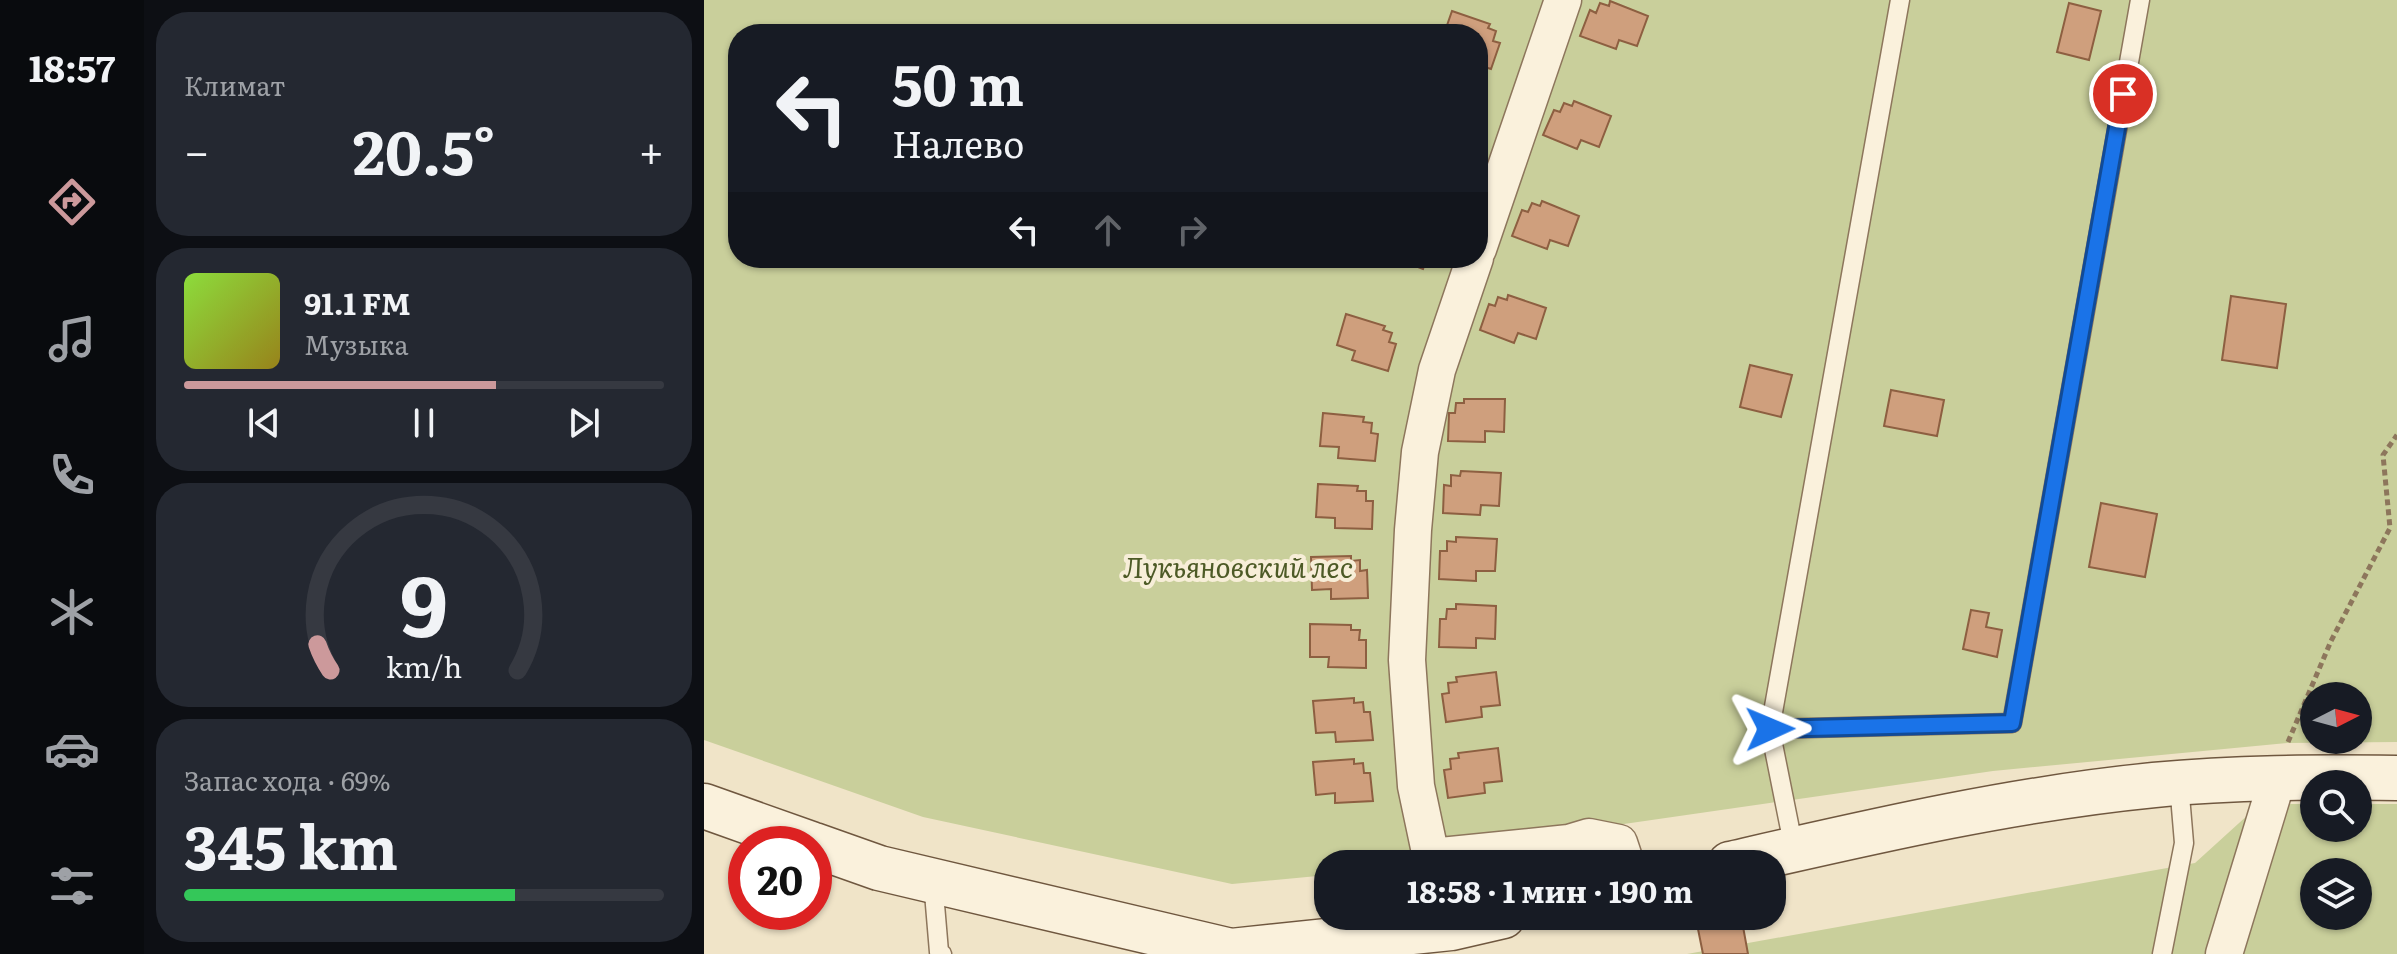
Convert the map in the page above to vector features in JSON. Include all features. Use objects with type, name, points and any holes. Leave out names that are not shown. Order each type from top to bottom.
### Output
[{"type":"main road","points":[[1786,851],[1896,826],[2036,801],[2179,784],[2282,760],[2397,778]]},
{"type":"main road","points":[[704,806],[761,826]]},
{"type":"main road","points":[[832,851],[879,868],[1231,951],[1432,930]]},
{"type":"street","points":[[1488,220],[1563,0]]},
{"type":"street","points":[[1430,850],[1416,786],[1407,660],[1413,530],[1420,452],[1437,370],[1472,268]]},
{"type":"street","points":[[2224,954],[2282,760]]},
{"type":"street","points":[[1500,850],[1569,843],[1589,837],[1619,843],[1621,850]]},
{"type":"lane","points":[[1794,849],[1770,729],[1900,0]]},
{"type":"lane","points":[[1770,729],[2012,723],[2140,0]]},
{"type":"lane","points":[[2162,954],[2184,843],[2179,784]]},
{"type":"lane","points":[[933,881],[939,952],[942,954]]},
{"type":"path","points":[[2282,760],[2331,641],[2390,528],[2383,455],[2397,435]]},
{"type":"green space","name":"Лукьяновский лес","points":[[704,0],[2397,0],[2397,742],[2372,742],[2372,682],[2300,682],[2300,743],[1993,771],[1617,825],[1514,850],[1314,850],[1314,876],[1232,884],[923,817],[704,740]]},
{"type":"green space","points":[[2260,804],[2300,804],[2300,842],[2372,842],[2372,804],[2397,804],[2397,954],[1687,954],[2195,863]]},
{"type":"building","points":[[1610,1],[1648,16],[1637,46],[1619,40],[1616,49],[1580,36],[1590,10],[1596,13],[1600,3],[1609,6]]},
{"type":"building","points":[[2069,3],[2101,11],[2089,60],[2057,52]]},
{"type":"building","points":[[1452,11],[1490,24],[1488,28],[1488,24],[1447,24]]},
{"type":"building","points":[[1488,28],[1496,31],[1493,41],[1500,43],[1491,69],[1488,68]]},
{"type":"building","points":[[1574,101],[1611,116],[1599,147],[1581,140],[1577,149],[1543,135],[1554,110],[1560,112],[1564,103],[1572,106]]},
{"type":"building","points":[[1542,201],[1579,216],[1568,246],[1550,240],[1547,249],[1512,236],[1522,210],[1528,212],[1532,203],[1540,206]]},
{"type":"building","points":[[1508,295],[1546,308],[1536,339],[1518,333],[1514,343],[1480,330],[1489,304],[1495,306],[1498,297],[1507,300]]},
{"type":"building","points":[[2231,296],[2286,304],[2277,368],[2222,360]]},
{"type":"building","points":[[1346,314],[1385,326],[1383,330],[1392,333],[1389,342],[1396,344],[1388,371],[1352,360],[1355,351],[1337,345]]},
{"type":"building","points":[[1750,365],[1792,375],[1781,417],[1740,407]]},
{"type":"building","points":[[1891,390],[1944,400],[1937,436],[1884,426]]},
{"type":"building","points":[[1464,399],[1505,399],[1504,432],[1485,431],[1485,442],[1448,441],[1449,413],[1455,413],[1456,403],[1464,403]]},
{"type":"building","points":[[1323,413],[1364,417],[1363,422],[1372,423],[1371,433],[1378,434],[1375,461],[1338,458],[1339,447],[1320,446]]},
{"type":"building","points":[[1461,471],[1501,473],[1499,506],[1481,505],[1480,515],[1443,513],[1444,485],[1451,486],[1451,475],[1460,476]]},
{"type":"building","points":[[1318,484],[1358,486],[1357,491],[1366,491],[1366,501],[1373,501],[1372,529],[1335,528],[1335,518],[1316,517]]},
{"type":"building","points":[[2101,503],[2157,514],[2145,577],[2089,567]]},
{"type":"building","points":[[1456,537],[1497,539],[1495,571],[1476,571],[1476,581],[1439,579],[1440,551],[1447,551],[1447,541],[1456,542]]},
{"type":"building","points":[[1351,556],[1351,561],[1360,560],[1360,571],[1367,570],[1368,598],[1331,599],[1331,589],[1312,590],[1311,557]]},
{"type":"building","points":[[1456,604],[1496,606],[1495,639],[1476,638],[1476,648],[1439,647],[1440,619],[1446,619],[1447,609],[1456,609]]},
{"type":"building","points":[[1971,610],[1989,613],[1986,627],[2002,630],[1997,657],[1963,649]]},
{"type":"building","points":[[1310,624],[1351,625],[1351,630],[1360,630],[1359,640],[1366,640],[1366,668],[1328,667],[1329,657],[1310,657]]},
{"type":"building","points":[[1496,672],[1500,705],[1481,707],[1482,717],[1446,722],[1442,694],[1449,693],[1448,683],[1457,682],[1456,677]]},
{"type":"building","points":[[1354,698],[1354,703],[1363,702],[1364,712],[1370,712],[1373,740],[1336,742],[1335,732],[1316,733],[1313,701]]},
{"type":"building","points":[[1498,748],[1502,781],[1484,783],[1485,793],[1448,798],[1444,770],[1451,769],[1450,759],[1459,758],[1458,753]]},
{"type":"building","points":[[1354,759],[1354,764],[1363,763],[1364,773],[1370,773],[1373,801],[1335,803],[1335,793],[1316,795],[1313,762]]},
{"type":"building","points":[[1698,930],[1744,930],[1748,954],[1703,954]]},
{"type":"route","points":[[1770,729],[2012,723],[2123,94]]}]
